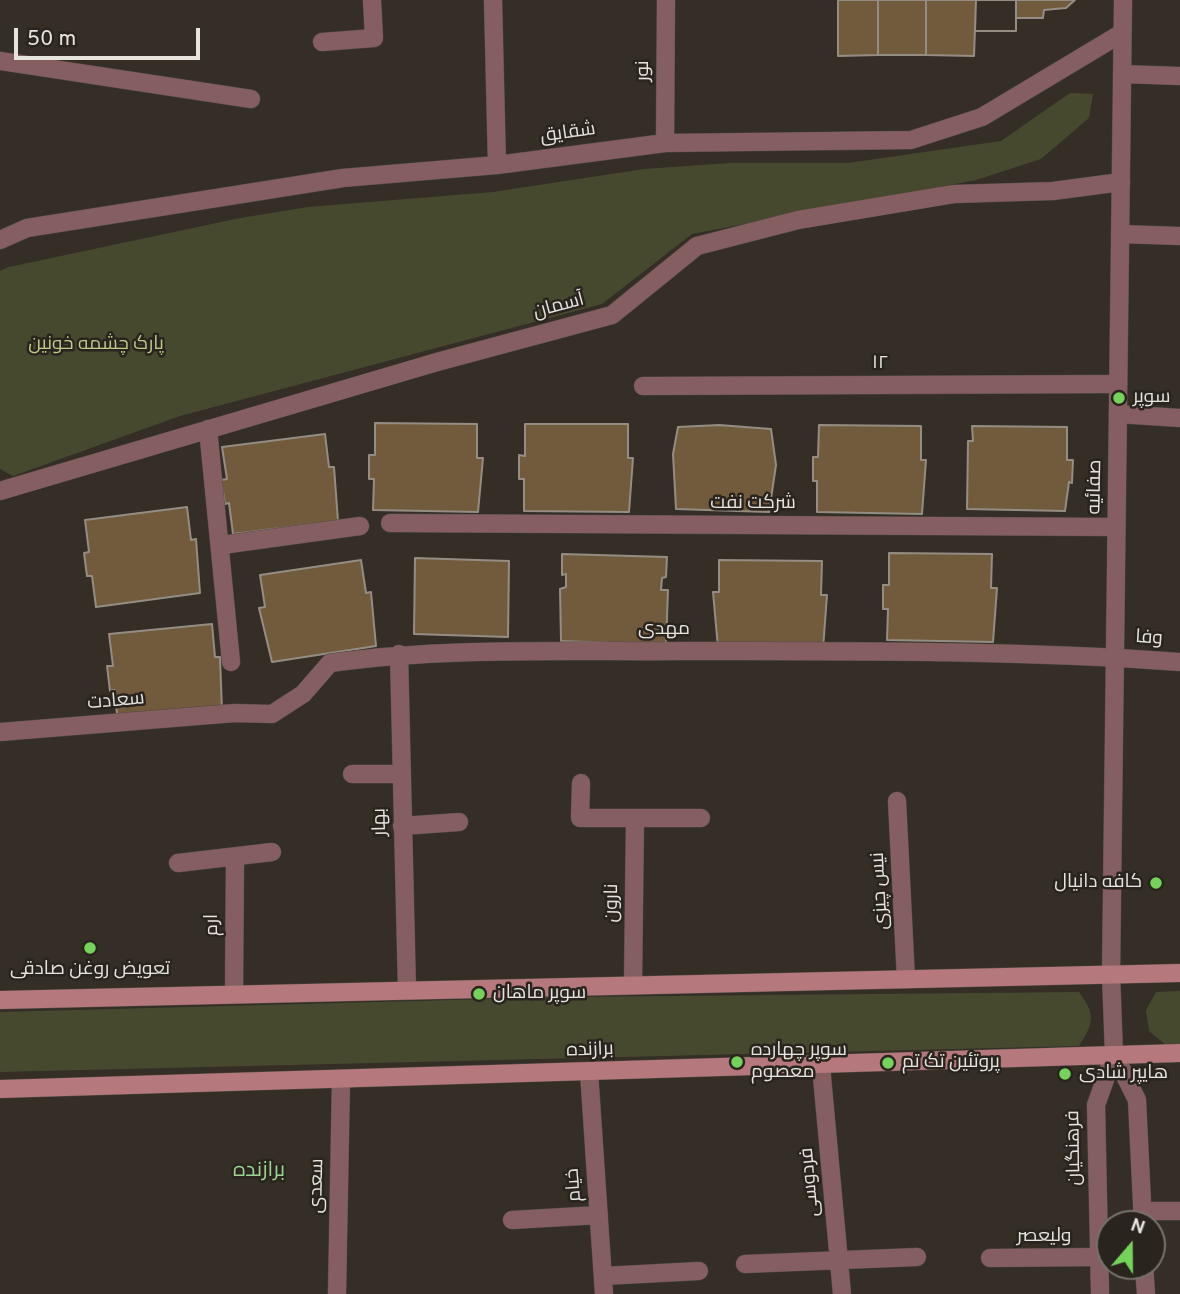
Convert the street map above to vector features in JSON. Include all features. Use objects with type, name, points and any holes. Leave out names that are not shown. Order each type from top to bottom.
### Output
[{"type":"main road","points":[[0,1000],[1180,973]]},
{"type":"main road","name":"برازنده","points":[[0,1089],[1180,1053]]},
{"type":"street","points":[[323,42],[374,38],[372,0]]},
{"type":"street","points":[[493,0],[497,165]]},
{"type":"street","name":"نور","points":[[665,143],[666,0]]},
{"type":"street","name":"صفائیه","points":[[1114,1054],[1111,975],[1123,0]]},
{"type":"street","name":"شقایق","points":[[0,240],[27,228],[343,178],[497,165],[665,143],[911,140],[982,117],[1122,33]]},
{"type":"street","points":[[0,61],[250,99]]},
{"type":"street","points":[[1122,74],[1180,76]]},
{"type":"street","name":"آسمان","points":[[0,491],[612,315],[697,246],[798,220],[954,194],[1053,191],[1121,182]]},
{"type":"street","points":[[1120,234],[1180,236]]},
{"type":"street","name":"۱۲","points":[[643,386],[1118,384]]},
{"type":"street","points":[[1118,414],[1180,418]]},
{"type":"street","points":[[208,429],[222,545],[231,662]]},
{"type":"street","name":"شرکت نفت","points":[[390,523],[1116,527]]},
{"type":"street","points":[[222,545],[360,526]]},
{"type":"street","name":"مهدی","points":[[234,713],[272,714],[303,694],[330,663],[399,654],[793,651],[1115,657]]},
{"type":"street","name":"بهار","points":[[399,654],[407,990]]},
{"type":"street","name":"وفا","points":[[1115,657],[1180,662]]},
{"type":"street","name":"سعادت","points":[[0,733],[234,713]]},
{"type":"street","points":[[352,774],[401,774]]},
{"type":"street","points":[[581,783],[580,818],[701,818]]},
{"type":"street","name":"نیس چیزی","points":[[897,801],[906,979]]},
{"type":"street","name":"نارون","points":[[633,985],[635,820]]},
{"type":"street","points":[[402,826],[459,822]]},
{"type":"street","points":[[178,863],[272,852]]},
{"type":"street","name":"ارم","points":[[234,994],[235,857]]},
{"type":"street","points":[[1114,1054],[1137,1100],[1142,1210]]},
{"type":"street","name":"فرهنگیان","points":[[1097,1210],[1096,1100],[1114,1054]]},
{"type":"street","name":"فردوسی","points":[[821,1066],[842,1294]]},
{"type":"street","name":"خیام","points":[[589,1072],[604,1285]]},
{"type":"street","name":"سعدی","points":[[337,1294],[341,1079]]},
{"type":"street","points":[[512,1220],[599,1215]]},
{"type":"street","points":[[745,1264],[917,1257]]},
{"type":"street","name":"ولیعصر","points":[[990,1258],[1096,1257]]},
{"type":"street","points":[[604,1285],[699,1271]]},
{"type":"green space","name":"پارک چشمه خونین","points":[[1070,93],[1093,94],[1089,118],[1041,159],[976,180],[692,234],[602,304],[180,416],[13,476],[0,469],[0,271],[9,267],[240,218],[308,207],[493,192],[644,169],[730,163],[848,163],[1001,141]]},
{"type":"green space","points":[[1180,991],[1180,1044],[1166,1045],[1149,1031],[1146,1010],[1156,992]]},
{"type":"green space","points":[[1079,992],[1088,1007],[1091,1019],[1088,1031],[1079,1046],[0,1072],[0,1012],[567,997]]},
{"type":"building","points":[[838,0],[878,0],[878,55],[838,56]]},
{"type":"building","points":[[878,0],[926,0],[926,55],[878,55]]},
{"type":"building","points":[[926,0],[976,0],[974,56],[926,55]]},
{"type":"building","points":[[976,0],[1016,0],[1016,31],[975,31]]},
{"type":"building","points":[[976,0],[1016,0],[1016,31],[975,31]]},
{"type":"building","points":[[1016,0],[1075,0],[1066,8],[1044,10],[1043,18],[1016,18]]},
{"type":"building","points":[[375,423],[477,424],[477,458],[483,458],[478,512],[373,510],[374,479],[369,479],[369,455],[375,455]]},
{"type":"building","points":[[525,424],[628,424],[628,458],[633,458],[629,512],[524,511],[524,479],[519,479],[519,455],[525,456]]},
{"type":"building","points":[[719,425],[771,429],[776,465],[769,512],[676,509],[673,454],[678,427]]},
{"type":"building","points":[[819,425],[921,426],[921,460],[926,460],[922,514],[817,512],[817,481],[813,481],[813,457],[818,457]]},
{"type":"building","points":[[972,426],[1067,427],[1067,460],[1073,460],[1072,483],[1069,482],[1065,511],[967,509],[968,441],[973,441]]},
{"type":"building","points":[[325,434],[329,467],[334,467],[338,521],[233,534],[229,503],[225,504],[221,480],[227,479],[222,447]]},
{"type":"building","points":[[187,507],[191,540],[196,539],[200,593],[96,607],[92,576],[87,576],[84,553],[89,552],[85,520]]},
{"type":"building","points":[[889,553],[992,554],[991,588],[997,588],[993,642],[887,640],[888,609],[883,609],[883,585],[889,585]]},
{"type":"building","points":[[562,554],[667,557],[666,577],[662,578],[661,590],[668,590],[666,645],[561,641],[560,589],[566,587],[566,574],[562,575]]},
{"type":"building","points":[[415,558],[509,561],[508,637],[414,634]]},
{"type":"building","points":[[361,560],[366,593],[371,592],[376,646],[272,662],[259,608],[265,607],[260,575]]},
{"type":"building","points":[[719,560],[822,561],[821,595],[827,595],[823,649],[718,648],[713,592],[719,592]]},
{"type":"building","points":[[212,624],[215,657],[220,657],[222,711],[118,721],[114,690],[110,691],[107,666],[113,666],[109,634]]},
{"type":"place","name":"سوپر","points":[[1119,398]]},
{"type":"place","name":"کافه دانیال","points":[[1156,883]]},
{"type":"place","name":"تعویض روغن صادقی","points":[[90,948]]},
{"type":"place","name":"سوپر ماهان","points":[[479,994]]},
{"type":"place","name":"سوپر چهارده معصوم","points":[[737,1062]]},
{"type":"place","name":"پروتئین تک تم","points":[[888,1063]]},
{"type":"place","name":"هایپر شادی","points":[[1065,1074]]},
{"type":"district","name":"برازنده","points":[[259,1172]]}]
